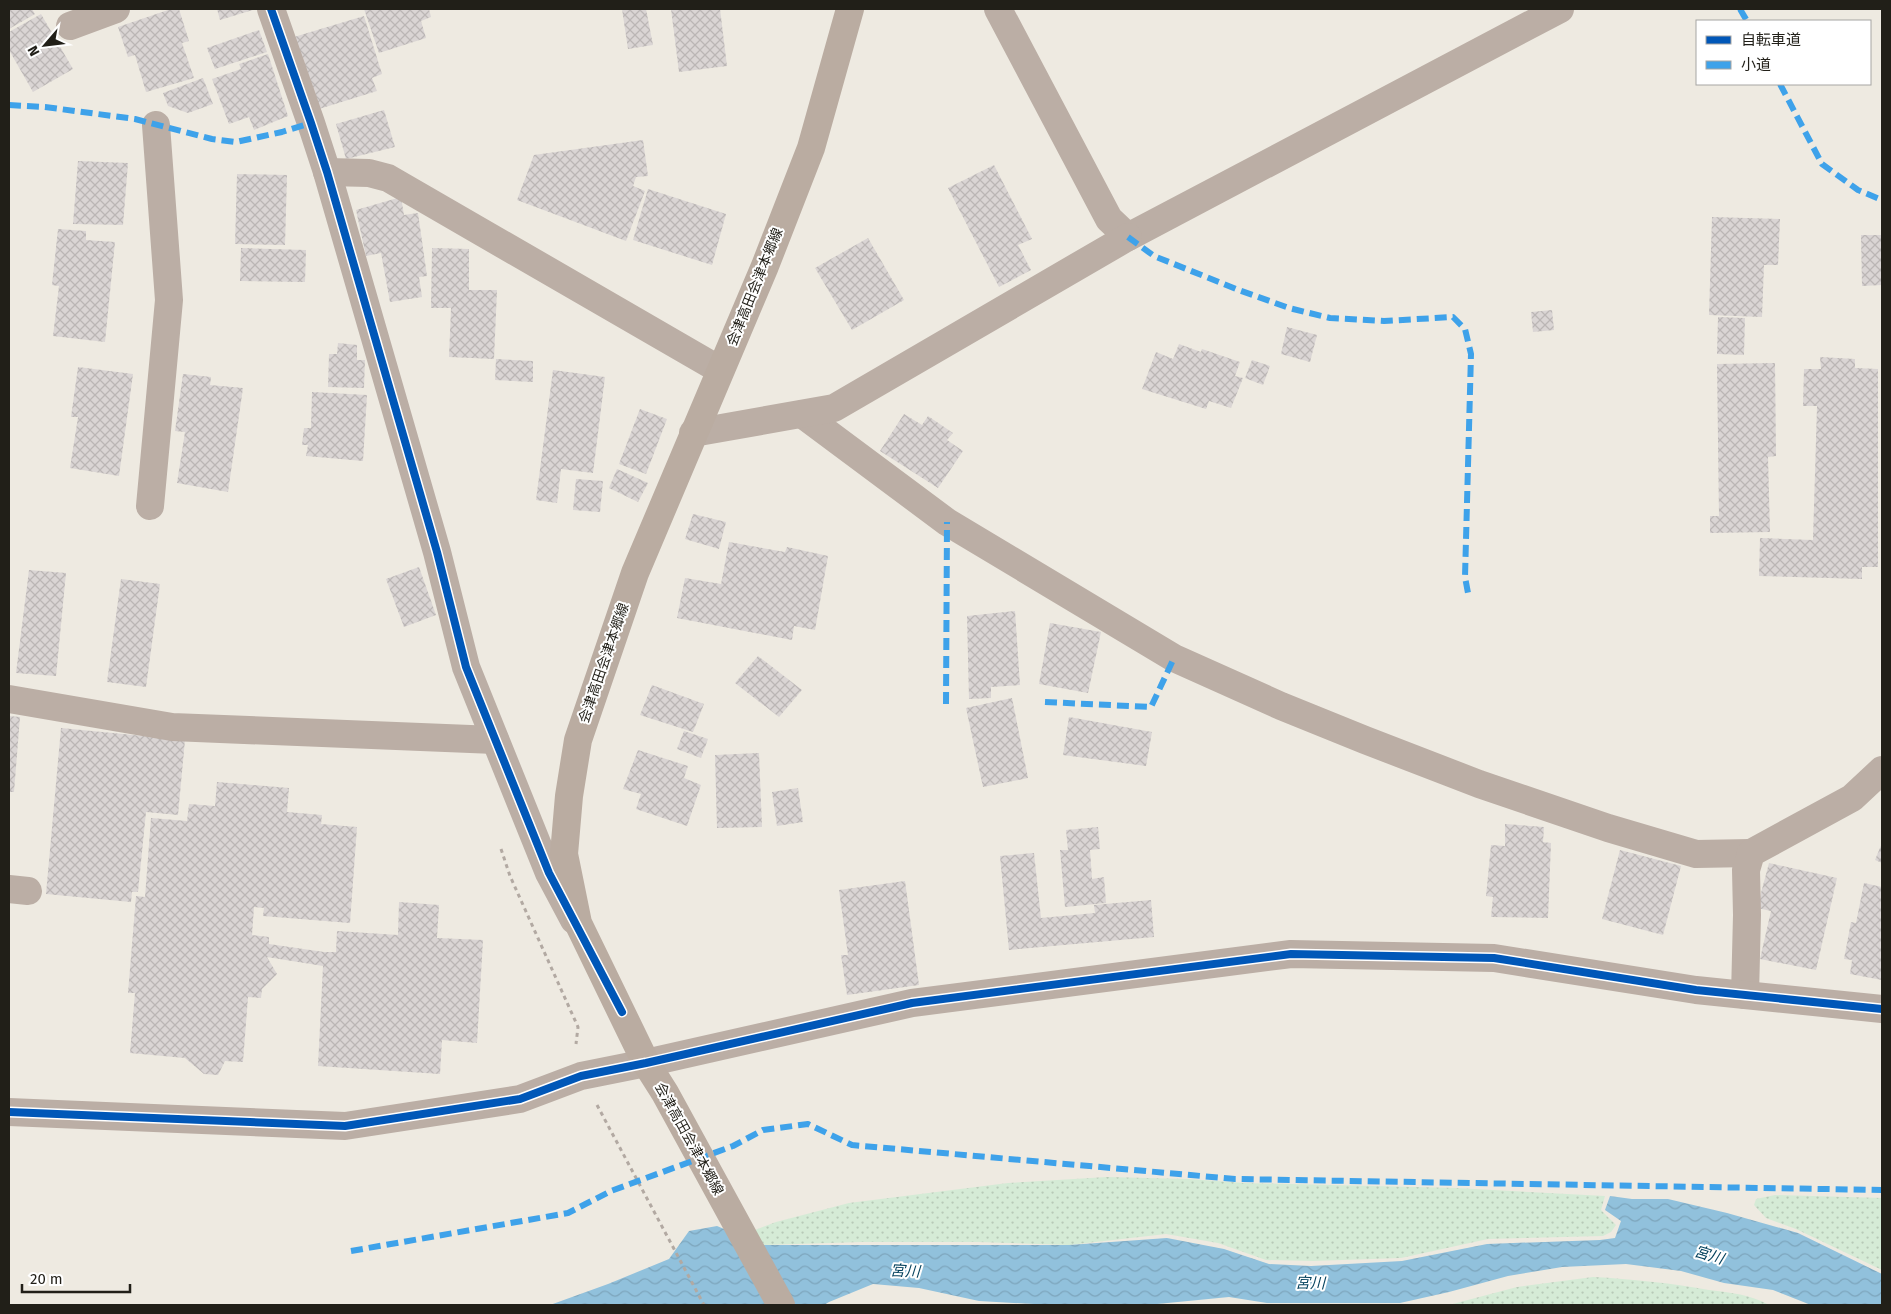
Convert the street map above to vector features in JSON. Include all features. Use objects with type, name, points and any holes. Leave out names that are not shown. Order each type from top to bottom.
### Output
[{"type":"main road","name":"会津高田会津本郷線","points":[[780,1305],[665,1093],[646,1063],[578,923],[564,854],[569,796],[581,730],[635,573],[693,432],[711,395],[765,266],[811,148],[850,9]]},
{"type":"street","points":[[70,26],[116,9]]},
{"type":"street","points":[[271,9],[312,123],[437,552],[466,667],[549,873],[622,1012]]},
{"type":"street","points":[[998,9],[1109,219],[1128,237]]},
{"type":"street","points":[[693,432],[834,408],[1128,237],[1560,9]]},
{"type":"street","points":[[150,506],[169,300],[156,125]]},
{"type":"street","points":[[326,172],[369,173],[388,178],[720,370]]},
{"type":"street","points":[[802,414],[947,522],[1174,658],[1281,706],[1365,740],[1479,784],[1544,806],[1696,854],[1751,853],[1852,798],[1882,770]]},
{"type":"street","points":[[9,699],[172,727],[495,740]]},
{"type":"street","points":[[1745,995],[1748,915],[1746,870],[1751,853]]},
{"type":"street","points":[[9,1112],[345,1126],[520,1099],[581,1076],[912,1002],[1292,954],[1494,958],[1696,990],[1882,1009]]},
{"type":"path","points":[[501,848],[510,876],[578,1027],[575,1055],[581,1076],[704,1305]]},
{"type":"green space","points":[[1107,1177],[1189,1179],[1244,1183],[1456,1188],[1605,1196],[1601,1210],[1616,1225],[1611,1232],[1603,1236],[1488,1239],[1401,1258],[1313,1261],[1266,1260],[1218,1243],[1166,1234],[1069,1245],[978,1242],[862,1242],[762,1245],[755,1230],[776,1222],[849,1203],[1008,1183]]},
{"type":"green space","points":[[1775,1195],[1882,1198],[1882,1270],[1796,1229],[1766,1218],[1754,1205],[1756,1199]]},
{"type":"green space","points":[[1593,1277],[1680,1285],[1733,1293],[1754,1298],[1769,1305],[1449,1305],[1517,1287]]},
{"type":"water","name":"宮川","points":[[1610,1196],[1632,1199],[1668,1199],[1798,1233],[1882,1274],[1882,1305],[1811,1305],[1773,1290],[1724,1283],[1681,1271],[1626,1264],[1562,1267],[1508,1276],[1400,1303],[1267,1303],[1229,1297],[1147,1305],[1034,1304],[979,1301],[919,1288],[873,1284],[824,1305],[550,1305],[669,1259],[689,1231],[717,1226],[762,1245],[1069,1245],[1167,1238],[1224,1249],[1269,1264],[1311,1266],[1402,1261],[1487,1244],[1615,1238],[1621,1221],[1605,1210]]},
{"type":"building","points":[[9,9],[32,9],[35,14],[9,29]]},
{"type":"building","points":[[171,9],[179,9],[189,41],[182,43],[194,78],[146,92],[135,55],[128,57],[118,27]]},
{"type":"building","points":[[217,9],[256,9],[220,20]]},
{"type":"building","points":[[364,9],[429,9],[431,17],[421,21],[426,38],[379,53]]},
{"type":"building","points":[[622,9],[646,9],[653,45],[628,49]]},
{"type":"building","points":[[671,9],[720,9],[727,66],[679,72]]},
{"type":"building","points":[[41,14],[73,69],[33,92],[9,50],[9,32]]},
{"type":"building","points":[[364,16],[382,74],[372,78],[377,91],[319,109],[294,37]]},
{"type":"building","points":[[259,30],[267,52],[215,69],[207,48]]},
{"type":"building","points":[[268,54],[288,116],[254,130],[249,117],[229,124],[212,79],[241,69],[239,64]]},
{"type":"building","points":[[203,78],[213,104],[188,113],[168,106],[163,93]]},
{"type":"building","points":[[384,110],[395,147],[346,159],[336,124]]},
{"type":"building","points":[[643,140],[648,176],[636,177],[633,186],[645,191],[626,241],[517,200],[534,155]]},
{"type":"building","points":[[78,161],[128,163],[123,225],[73,224]]},
{"type":"building","points":[[994,165],[1032,239],[1018,245],[1031,270],[999,287],[948,188]]},
{"type":"building","points":[[237,174],[287,175],[285,245],[235,244]]},
{"type":"building","points":[[648,189],[726,214],[712,265],[633,240]]},
{"type":"building","points":[[401,197],[404,215],[418,213],[427,276],[419,277],[422,297],[390,302],[381,253],[366,256],[356,210]]},
{"type":"building","points":[[1712,217],[1780,219],[1778,265],[1764,265],[1762,317],[1709,315]]},
{"type":"building","points":[[58,229],[86,231],[86,240],[115,242],[105,342],[53,336],[59,286],[52,285]]},
{"type":"building","points":[[1861,235],[1882,235],[1882,285],[1862,286]]},
{"type":"building","points":[[868,238],[904,300],[852,330],[815,268]]},
{"type":"building","points":[[241,248],[306,250],[305,282],[240,281]]},
{"type":"building","points":[[432,248],[469,249],[469,290],[497,290],[494,359],[449,357],[451,308],[431,308]]},
{"type":"building","points":[[1552,310],[1554,330],[1533,332],[1531,312]]},
{"type":"building","points":[[1718,317],[1745,318],[1744,355],[1717,354]]},
{"type":"building","points":[[1287,327],[1317,335],[1310,362],[1281,354]]},
{"type":"building","points":[[338,343],[357,345],[357,360],[365,360],[364,388],[328,387],[329,354],[337,354]]},
{"type":"building","points":[[1179,344],[1201,352],[1202,349],[1240,362],[1235,376],[1243,378],[1231,408],[1209,401],[1206,409],[1142,389],[1156,352],[1173,359]]},
{"type":"building","points":[[1820,357],[1855,359],[1855,368],[1878,369],[1878,567],[1862,567],[1862,579],[1759,576],[1760,538],[1813,540],[1817,406],[1803,406],[1804,369],[1821,369]]},
{"type":"building","points":[[496,359],[533,361],[533,382],[495,380]]},
{"type":"building","points":[[1252,360],[1270,366],[1263,385],[1245,378]]},
{"type":"building","points":[[1775,363],[1776,456],[1768,457],[1770,532],[1710,533],[1710,516],[1719,516],[1717,364]]},
{"type":"building","points":[[78,367],[133,374],[119,476],[70,468],[78,417],[71,417]]},
{"type":"building","points":[[553,370],[605,377],[593,473],[561,469],[557,503],[536,500]]},
{"type":"building","points":[[183,374],[211,377],[210,385],[243,388],[228,492],[177,483],[185,432],[175,431]]},
{"type":"building","points":[[312,392],[367,395],[363,461],[306,456],[308,445],[302,445],[304,428],[311,428]]},
{"type":"building","points":[[640,409],[667,419],[646,474],[619,464]]},
{"type":"building","points":[[904,414],[922,425],[928,416],[953,433],[947,440],[963,451],[938,488],[880,451]]},
{"type":"building","points":[[617,469],[648,483],[638,502],[609,488]]},
{"type":"building","points":[[576,479],[603,481],[600,512],[573,510]]},
{"type":"building","points":[[693,514],[726,522],[719,549],[685,539]]},
{"type":"building","points":[[729,542],[785,552],[787,547],[828,556],[815,630],[794,626],[792,640],[677,618],[685,578],[721,584]]},
{"type":"building","points":[[419,567],[436,615],[404,627],[386,579]]},
{"type":"building","points":[[29,570],[66,573],[56,676],[16,673]]},
{"type":"building","points":[[121,579],[160,584],[146,687],[107,682]]},
{"type":"building","points":[[1015,611],[1020,685],[991,687],[991,698],[969,699],[967,616]]},
{"type":"building","points":[[1050,623],[1101,632],[1088,693],[1039,684]]},
{"type":"building","points":[[758,656],[802,690],[779,717],[735,683]]},
{"type":"building","points":[[652,685],[704,704],[693,732],[640,715]]},
{"type":"building","points":[[1012,698],[1028,778],[983,787],[966,708]]},
{"type":"building","points":[[9,716],[20,717],[14,792],[9,792]]},
{"type":"building","points":[[1069,717],[1152,732],[1146,766],[1063,755]]},
{"type":"building","points":[[61,728],[185,740],[178,815],[146,812],[138,892],[132,892],[131,902],[46,894]]},
{"type":"building","points":[[684,731],[708,739],[701,758],[677,749]]},
{"type":"building","points":[[638,750],[688,766],[684,778],[701,785],[687,826],[636,809],[641,794],[623,789]]},
{"type":"building","points":[[759,753],[762,827],[717,828],[715,755]]},
{"type":"building","points":[[217,782],[289,788],[287,812],[322,815],[321,824],[357,827],[350,923],[263,916],[264,908],[254,907],[252,935],[269,937],[269,944],[336,952],[337,931],[398,935],[399,902],[439,905],[437,938],[483,940],[477,1043],[442,1040],[440,1074],[318,1066],[323,966],[267,957],[277,974],[262,989],[261,998],[248,997],[243,1062],[225,1061],[218,1075],[204,1074],[185,1058],[130,1053],[135,993],[128,993],[136,896],[145,897],[151,818],[187,821],[189,804],[215,806]]},
{"type":"building","points":[[798,788],[803,822],[777,826],[772,792]]},
{"type":"building","points":[[1505,824],[1544,827],[1543,842],[1551,843],[1548,918],[1491,917],[1493,897],[1486,896],[1491,845],[1505,846]]},
{"type":"building","points":[[1098,827],[1100,849],[1090,850],[1092,879],[1104,877],[1106,903],[1065,907],[1060,850],[1068,850],[1066,830]]},
{"type":"building","points":[[1882,843],[1882,863],[1875,860]]},
{"type":"building","points":[[1620,850],[1681,866],[1663,935],[1602,919]]},
{"type":"building","points":[[1034,853],[1041,918],[1095,913],[1094,905],[1151,900],[1154,937],[1009,950],[1000,856]]},
{"type":"building","points":[[1769,863],[1837,878],[1816,970],[1760,959],[1771,911],[1757,908]]},
{"type":"building","points":[[905,881],[919,985],[847,995],[841,955],[848,955],[839,890]]},
{"type":"building","points":[[1864,883],[1882,887],[1882,980],[1850,974],[1852,960],[1844,959],[1851,922],[1856,923]]},
{"type":"marked path","points":[[1740,9],[1746,20]]},
{"type":"marked path","points":[[1781,85],[1822,164],[1858,190],[1882,200]]},
{"type":"marked path","points":[[9,105],[45,107],[135,119],[212,139],[236,142],[282,132],[311,123]]},
{"type":"marked path","points":[[1128,237],[1154,256],[1289,308],[1330,318],[1384,321],[1453,317],[1465,329],[1471,354],[1465,577],[1468,593]]},
{"type":"marked path","points":[[946,704],[947,522]]},
{"type":"marked path","points":[[1045,702],[1151,707],[1174,658]]},
{"type":"marked path","points":[[351,1251],[568,1213],[611,1191],[733,1146],[763,1130],[808,1124],[852,1145],[1235,1179],[1882,1190]]},
{"type":"cycle path","points":[[271,9],[327,172],[437,552],[466,667],[549,873],[622,1012]]},
{"type":"cycle path","points":[[9,1112],[345,1126],[520,1099],[581,1076],[912,1003],[1291,954],[1494,958],[1696,990],[1882,1009]]}]
